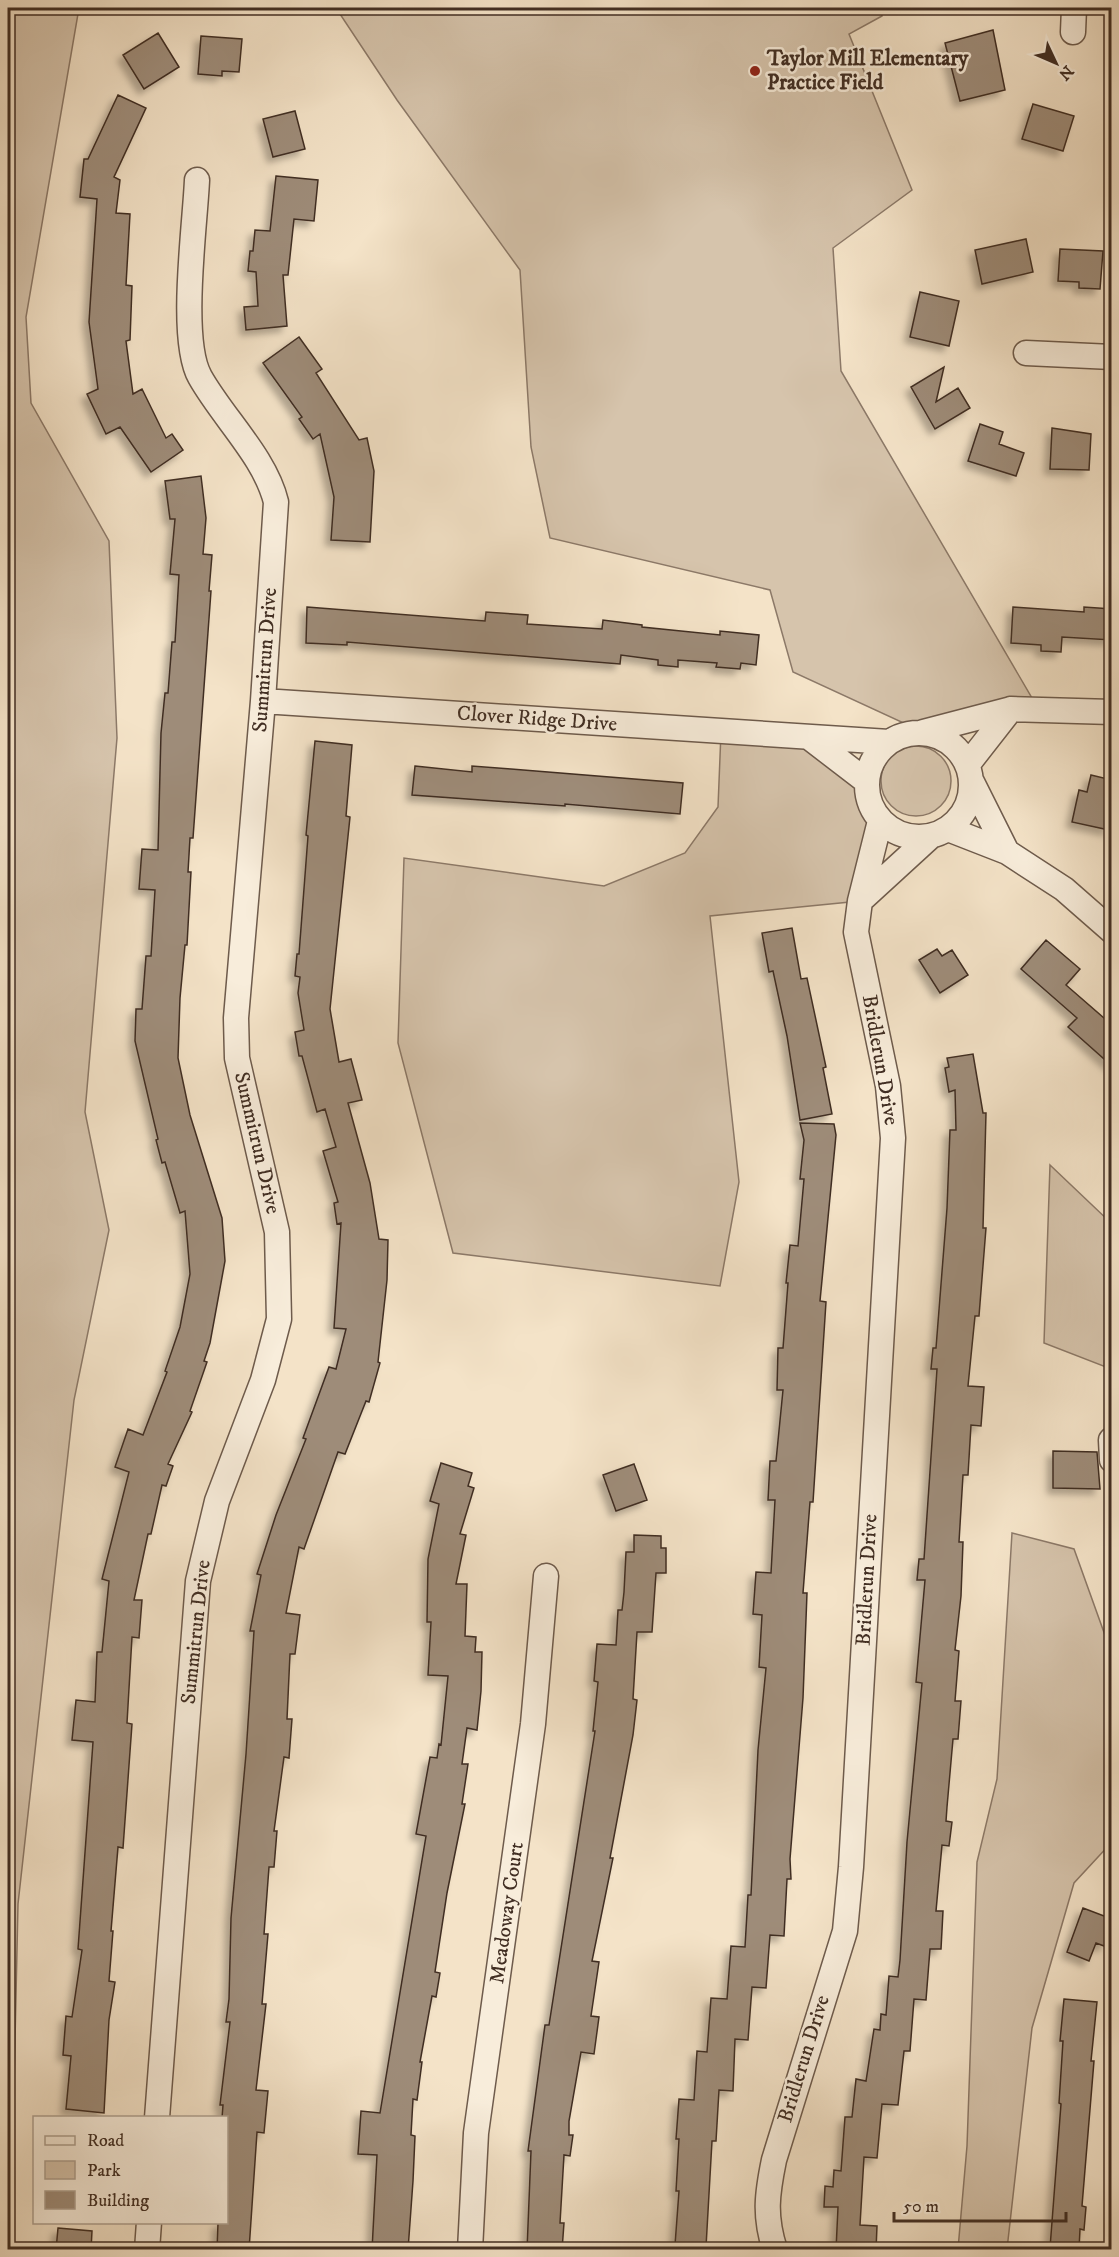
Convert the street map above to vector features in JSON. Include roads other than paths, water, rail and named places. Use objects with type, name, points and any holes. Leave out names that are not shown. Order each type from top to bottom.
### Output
[{"type":"street","points":[[1073,32],[1074,8]]},
{"type":"street","name":"Summitrun Drive","points":[[158,2116],[198,1581],[217,1502],[263,1380],[279,1319],[280,1275],[277,1232],[237,1058],[237,1018],[263,700],[276,502],[272,484],[199,375],[190,350],[189,322],[197,180]]},
{"type":"street","points":[[1026,353],[1112,357]]},
{"type":"street","name":"Clover Ridge Drive","points":[[263,700],[889,742],[905,734],[923,732],[1011,708],[1112,712]]},
{"type":"street","points":[[860,901],[961,817],[969,800],[970,773],[1011,708]]},
{"type":"street","points":[[923,732],[941,737],[956,747],[1007,852]]},
{"type":"street","points":[[810,738],[866,781]]},
{"type":"street","points":[[889,742],[871,764],[866,781],[868,800],[880,821],[904,835],[939,833],[1007,852],[1064,889],[1112,931]]},
{"type":"street","name":"Bridlerun Drive","points":[[775,2250],[767,2227],[767,2196],[774,2160],[845,1931],[851,1867],[893,1138],[888,1086],[856,932],[860,901],[880,821]]},
{"type":"street","points":[[1111,1440],[1112,1460]]},
{"type":"street","name":"Meadoway Court","points":[[470,2250],[476,2133],[533,1724],[546,1576]]},
{"type":"street","points":[[147,2250],[149,2224]]},
{"type":"place","name":"Taylor Mill Elementary Practice Field","points":[[755,71]]}]
